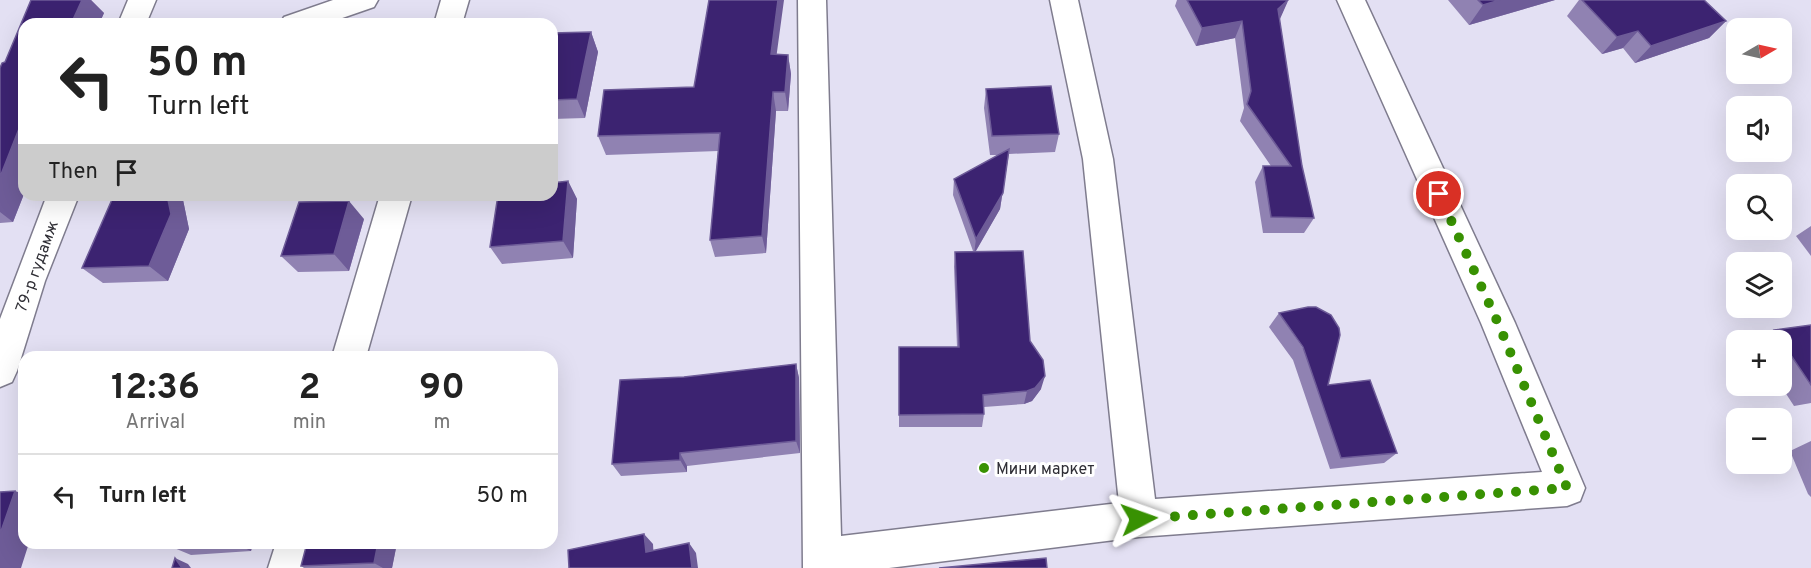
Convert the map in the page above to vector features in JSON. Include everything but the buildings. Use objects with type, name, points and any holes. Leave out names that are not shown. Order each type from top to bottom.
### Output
[{"type":"street","points":[[134,18],[142,0]]},
{"type":"street","points":[[312,18],[364,0]]},
{"type":"street","points":[[450,18],[455,0]]},
{"type":"street","points":[[812,0],[823,562],[1139,519],[1567,488],[1498,323],[1351,0]]},
{"type":"street","points":[[1064,0],[1098,159],[1139,519]]},
{"type":"street","name":"79-р гудамж","points":[[0,371],[29,281],[61,201]]},
{"type":"street","points":[[351,351],[394,201]]},
{"type":"street","points":[[287,568],[293,549]]},
{"type":"place","name":"Мини маркет","points":[[984,468]]},
{"type":"route","points":[[1139,519],[1567,488],[1498,323],[1439,194]]}]
